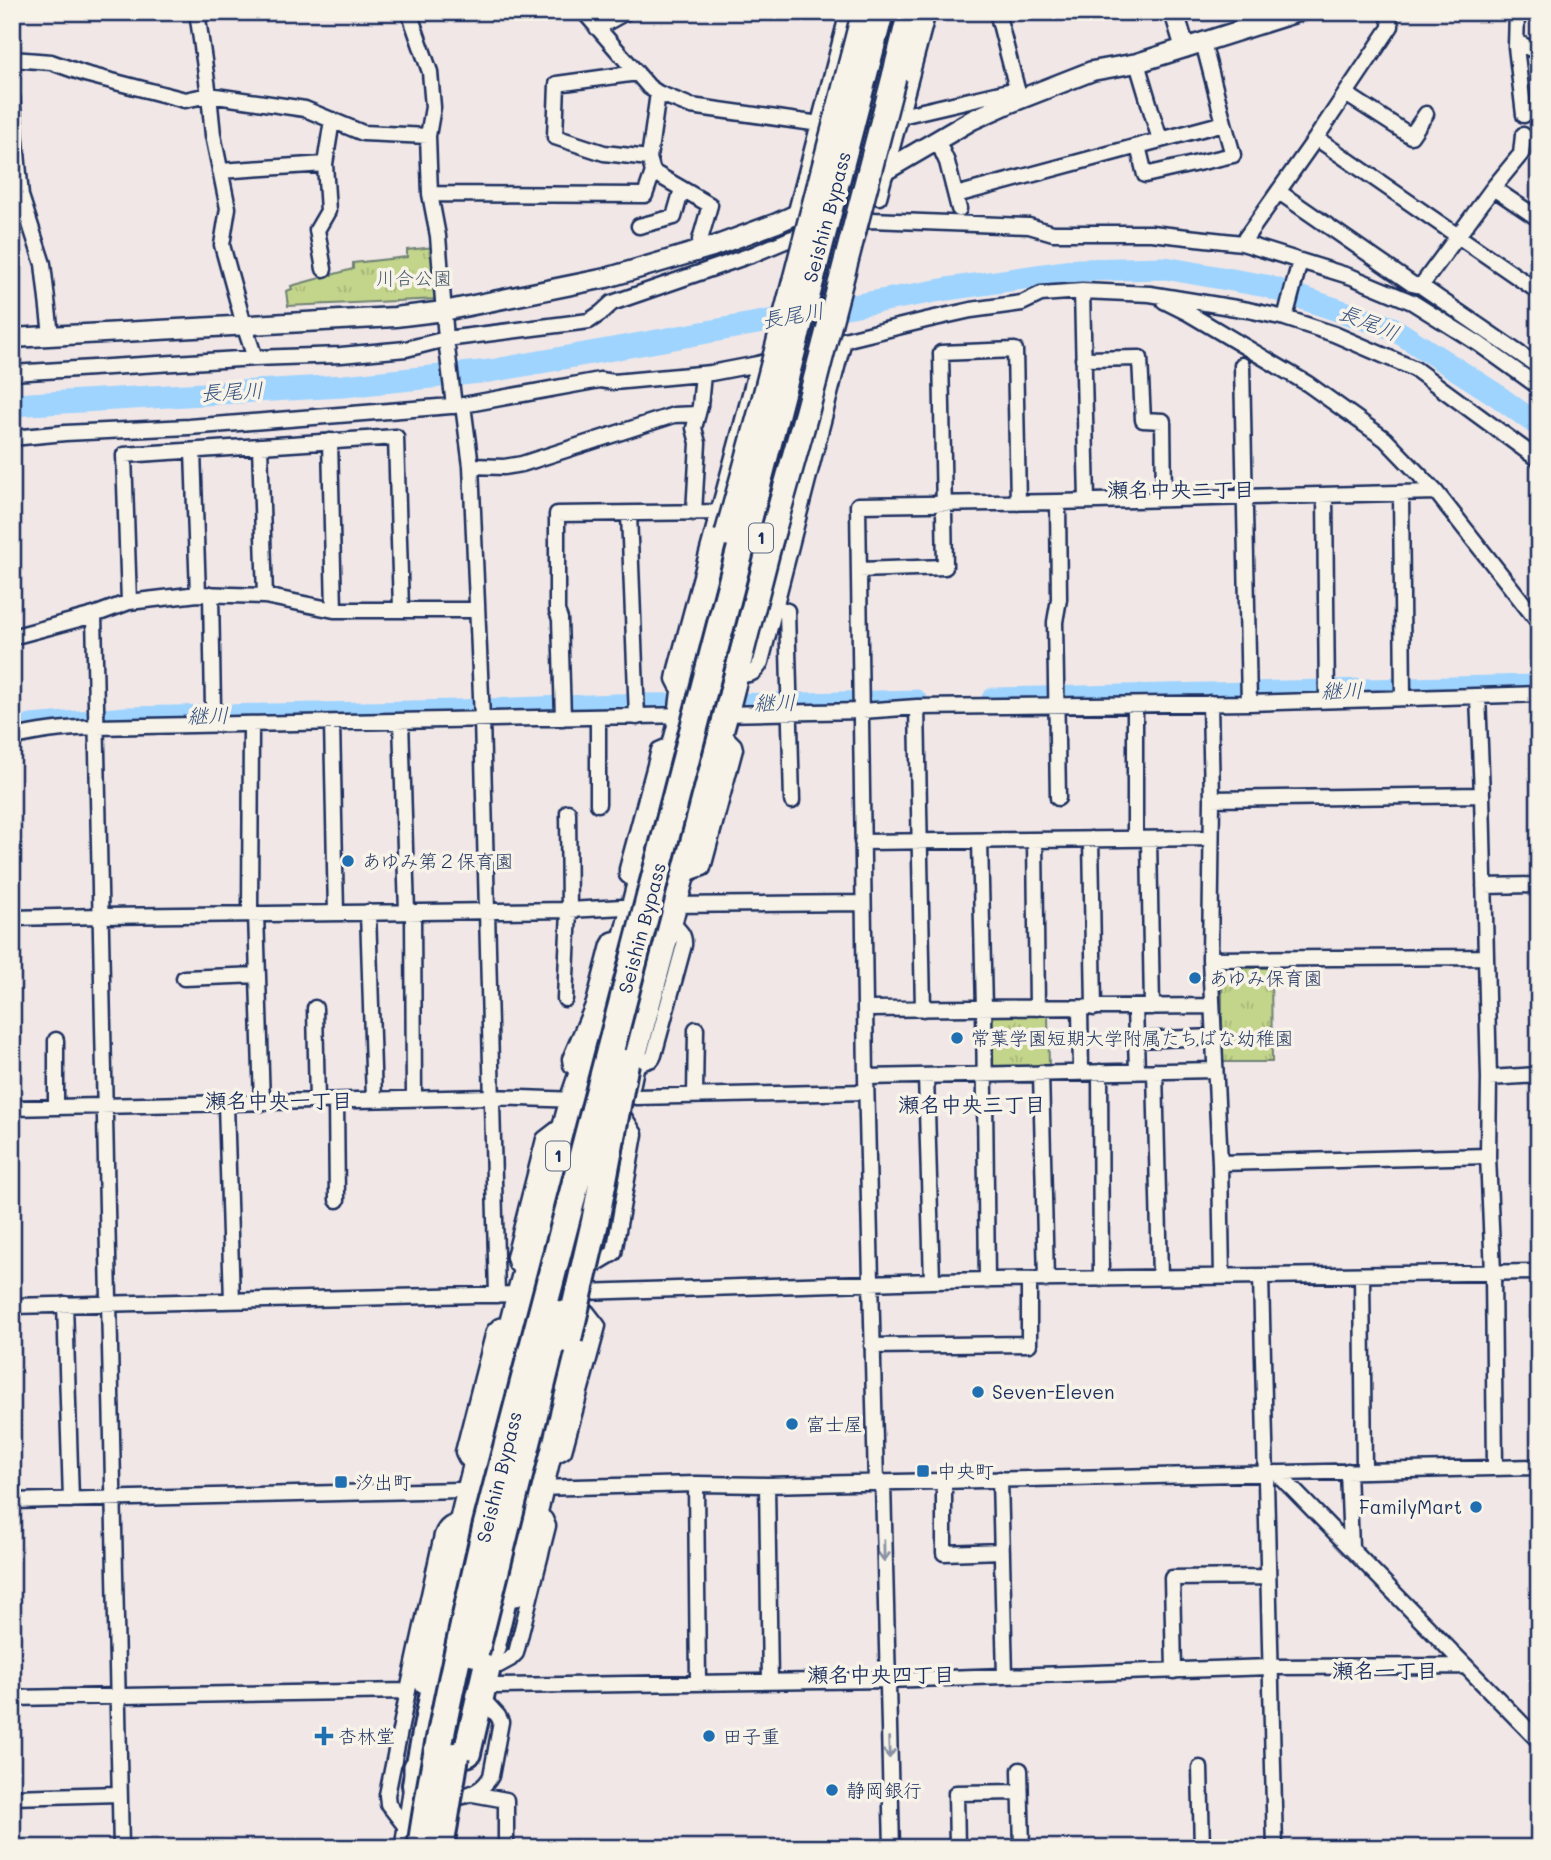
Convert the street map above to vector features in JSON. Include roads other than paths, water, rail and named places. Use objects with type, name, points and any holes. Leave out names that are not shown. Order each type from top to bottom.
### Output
[{"type":"highway","name":"1","points":[[413,1842],[417,1737],[425,1677],[461,1521],[512,1323],[514,1288],[577,1100],[581,1075],[631,944],[636,896],[675,743],[684,688],[764,399],[863,12]]},
{"type":"highway","name":"Seishin Bypass","points":[[413,1842],[438,1751],[456,1657],[486,1528],[631,944],[880,12]]},
{"type":"highway","name":"Seishin Bypass","points":[[440,1848],[472,1666],[556,1328],[629,1064],[670,884],[898,12]]},
{"type":"highway","name":"1","points":[[452,1848],[466,1796],[467,1753],[596,1222],[629,1064],[683,876],[910,12]]},
{"type":"highway","points":[[416,1784],[440,1661],[524,1318],[631,944]]},
{"type":"highway","name":"1","points":[[467,1753],[493,1685],[586,1300],[629,1106],[629,1064]]},
{"type":"street","points":[[197,12],[213,135],[228,208],[222,244],[255,358]]},
{"type":"street","points":[[409,12],[430,72],[433,107],[428,136],[430,194],[438,236],[447,341],[471,466],[482,719],[490,1097],[514,1288]]},
{"type":"street","points":[[583,12],[649,87],[658,93],[691,106],[820,124],[901,116],[1019,94],[1092,71],[1137,63],[1298,12]]},
{"type":"street","points":[[597,28],[626,12]]},
{"type":"street","points":[[795,215],[848,12]]},
{"type":"street","points":[[879,197],[928,12]]},
{"type":"street","points":[[997,12],[1019,94]]},
{"type":"street","points":[[1174,12],[1185,48]]},
{"type":"street","points":[[1241,243],[1317,138],[1391,26],[1387,12]]},
{"type":"street","points":[[1517,12],[1524,116]]},
{"type":"street","points":[[1138,146],[1145,175],[1233,155],[1203,42]]},
{"type":"street","points":[[1517,42],[1539,52]]},
{"type":"street","points":[[12,59],[51,62],[85,74],[185,100],[209,95],[305,109],[363,133],[428,136]]},
{"type":"street","points":[[1137,63],[1160,140]]},
{"type":"street","points":[[637,73],[557,84],[555,137],[651,165],[682,189],[710,205],[700,240]]},
{"type":"street","points":[[430,194],[645,195],[651,165],[658,93]]},
{"type":"street","points":[[12,338],[396,317],[606,278],[712,247],[795,215],[859,186],[1019,94]]},
{"type":"street","points":[[1346,94],[1411,136],[1426,114]]},
{"type":"street","points":[[12,97],[16,197],[43,264],[51,335]]},
{"type":"street","points":[[324,269],[317,230],[328,211],[325,164],[332,120]]},
{"type":"street","points":[[937,140],[947,162],[958,202],[1138,146],[1224,123]]},
{"type":"street","points":[[1421,286],[1493,188],[1521,155],[1523,135]]},
{"type":"street","points":[[1317,138],[1539,292]]},
{"type":"street","points":[[220,171],[325,164]]},
{"type":"street","points":[[1493,188],[1539,219]]},
{"type":"street","points":[[639,226],[674,217],[682,189]]},
{"type":"street","points":[[1279,192],[1539,367]]},
{"type":"street","points":[[12,373],[406,349],[589,321],[612,303],[790,239],[833,225],[871,220],[1029,226],[1054,233],[1151,233],[1241,243],[1352,277],[1412,302],[1479,344],[1539,387]]},
{"type":"street","points":[[1285,318],[1300,261]]},
{"type":"street","points":[[12,438],[190,427],[457,404],[600,380],[614,382],[703,374],[758,364],[844,340],[971,310],[1022,303],[1041,294],[1082,291],[1150,294],[1248,310],[1285,318],[1334,334],[1415,369],[1539,460]]},
{"type":"street","points":[[1082,291],[1087,501]]},
{"type":"street","points":[[1150,294],[1188,313],[1308,384],[1385,439],[1436,492],[1539,623]]},
{"type":"street","points":[[735,676],[757,671],[844,340]]},
{"type":"street","points":[[859,569],[945,567],[941,352],[1015,350],[1017,503]]},
{"type":"street","points":[[1083,359],[1140,358],[1143,420],[1164,421],[1164,499]]},
{"type":"street","points":[[684,688],[677,685],[674,679],[758,364]]},
{"type":"street","points":[[1242,365],[1249,703]]},
{"type":"street","points":[[694,513],[698,443],[694,428],[703,374]]},
{"type":"street","points":[[471,466],[504,467],[522,464],[674,415],[698,414]]},
{"type":"street","points":[[129,602],[124,455],[396,437],[401,609]]},
{"type":"street","points":[[330,441],[334,611]]},
{"type":"street","points":[[260,446],[265,596]]},
{"type":"street","points":[[193,450],[213,708]]},
{"type":"street","points":[[892,1848],[880,1483],[872,1346],[858,505],[1436,492]]},
{"type":"street","points":[[1401,493],[1403,697]]},
{"type":"street","points":[[1325,495],[1327,700]]},
{"type":"street","points":[[1058,502],[1059,599],[1055,622],[1058,798]]},
{"type":"street","points":[[564,718],[558,611],[557,514],[718,512]]},
{"type":"street","points":[[629,514],[636,717]]},
{"type":"street","points":[[12,636],[129,602],[205,594],[265,596],[334,611],[477,610]]},
{"type":"street","points":[[775,607],[787,611],[792,801]]},
{"type":"street","points":[[94,614],[121,1848]]},
{"type":"street","points":[[12,738],[57,728],[680,715],[723,723],[791,713],[917,707],[1249,703],[1539,694]]},
{"type":"street","points":[[1478,696],[1485,886],[1495,1468]]},
{"type":"street","points":[[1210,703],[1210,959],[1220,1163],[1222,1277]]},
{"type":"street","points":[[1135,705],[1152,1007]]},
{"type":"street","points":[[917,707],[923,1009]]},
{"type":"street","points":[[598,718],[598,804]]},
{"type":"street","points":[[401,721],[410,912],[414,1099]]},
{"type":"street","points":[[332,723],[336,913]]},
{"type":"street","points":[[251,725],[253,914],[262,1103]]},
{"type":"street","points":[[1212,799],[1482,795]]},
{"type":"street","points":[[565,999],[569,910],[568,813]]},
{"type":"street","points":[[862,842],[1210,838]]},
{"type":"street","points":[[1081,1072],[1087,1008],[1091,839]]},
{"type":"street","points":[[1035,840],[1037,1008]]},
{"type":"street","points":[[980,841],[988,1281]]},
{"type":"street","points":[[1485,886],[1539,886]]},
{"type":"street","points":[[12,918],[569,910],[636,896],[673,913],[863,903]]},
{"type":"street","points":[[368,912],[374,1100]]},
{"type":"street","points":[[1210,959],[1486,957]]},
{"type":"street","points":[[184,978],[258,975]]},
{"type":"street","points":[[865,1010],[1212,1006]]},
{"type":"street","points":[[1135,1007],[1137,1071]]},
{"type":"street","points":[[315,1008],[317,1102]]},
{"type":"street","points":[[695,1096],[696,1029]]},
{"type":"street","points":[[1136,1040],[1214,1037]]},
{"type":"street","points":[[56,1040],[56,1107]]},
{"type":"street","points":[[629,1106],[695,1096],[866,1085],[926,1076],[1215,1070]]},
{"type":"street","points":[[1155,1071],[1160,1278]]},
{"type":"street","points":[[1100,1072],[1101,1279]]},
{"type":"street","points":[[1041,1073],[1046,1280]]},
{"type":"street","points":[[1489,1077],[1539,1075]]},
{"type":"street","points":[[926,1076],[932,1281]]},
{"type":"street","points":[[12,1108],[490,1097],[577,1100]]},
{"type":"street","points":[[336,1101],[337,1199]]},
{"type":"street","points":[[226,1104],[232,1301]]},
{"type":"street","points":[[1220,1163],[1488,1156]]},
{"type":"street","points":[[12,1306],[232,1301],[514,1288],[586,1300],[932,1281],[1539,1272]]},
{"type":"street","points":[[1362,1275],[1364,1471]]},
{"type":"street","points":[[1261,1277],[1271,1473],[1267,1577],[1275,1848]]},
{"type":"street","points":[[872,1346],[1029,1345],[1029,1280]]},
{"type":"street","points":[[65,1304],[71,1500]]},
{"type":"street","points":[[12,1501],[469,1490],[537,1499],[696,1484],[880,1483],[1539,1467]]},
{"type":"street","points":[[1348,1471],[1350,1547]]},
{"type":"street","points":[[1271,1473],[1350,1547],[1539,1741]]},
{"type":"street","points":[[1000,1479],[1005,1676]]},
{"type":"street","points":[[944,1481],[944,1553],[1002,1551]]},
{"type":"street","points":[[696,1484],[698,1683]]},
{"type":"street","points":[[767,1485],[770,1682]]},
{"type":"street","points":[[413,1842],[388,1804],[387,1795],[442,1535],[445,1527],[461,1521]]},
{"type":"street","points":[[1174,1671],[1172,1578],[1267,1577]]},
{"type":"street","points":[[466,1796],[487,1783],[491,1776],[501,1722],[493,1685],[887,1680],[1270,1667],[1466,1666]]},
{"type":"street","points":[[12,1698],[408,1691]]},
{"type":"street","points":[[1200,1768],[1202,1848]]},
{"type":"street","points":[[1020,1770],[1022,1848]]},
{"type":"street","points":[[957,1848],[956,1793],[1020,1792]]},
{"type":"street","points":[[12,1797],[119,1794]]},
{"type":"street","points":[[466,1796],[506,1800],[506,1848]]},
{"type":"waterway","name":"長尾川","points":[[12,405],[343,386],[490,371],[947,289],[1079,270],[1165,268],[1266,286],[1392,328],[1495,394],[1539,426]]},
{"type":"waterway","name":"継川","points":[[993,699],[1539,686]]},
{"type":"waterway","name":"継川","points":[[12,731],[31,726],[126,718],[616,705],[916,701]]},
{"type":"place","name":"あゆみ第２保育園","points":[[348,861]]},
{"type":"place","name":"あゆみ保育園","points":[[1195,978]]},
{"type":"place","name":"常葉学園短期大学附属たちばな幼稚園","points":[[957,1038]]},
{"type":"place","name":"Seven-Eleven","points":[[978,1392]]},
{"type":"place","name":"富士屋","points":[[792,1424]]},
{"type":"place","name":"中央町","points":[[923,1471]]},
{"type":"place","name":"汐出町","points":[[341,1482]]},
{"type":"place","name":"FamilyMart","points":[[1476,1507]]},
{"type":"place","name":"杏林堂","points":[[324,1736]]},
{"type":"place","name":"田子重","points":[[709,1736]]},
{"type":"place","name":"静岡銀行","points":[[832,1790]]},
{"type":"district","name":"瀬名中央二丁目","points":[[1181,490]]},
{"type":"district","name":"瀬名中央一丁目","points":[[279,1101]]},
{"type":"district","name":"瀬名中央三丁目","points":[[972,1105]]},
{"type":"district","name":"瀬名一丁目","points":[[1385,1671]]},
{"type":"district","name":"瀬名中央四丁目","points":[[881,1675]]},
{"type":"park label","name":"川合公園","points":[[414,278]]}]
